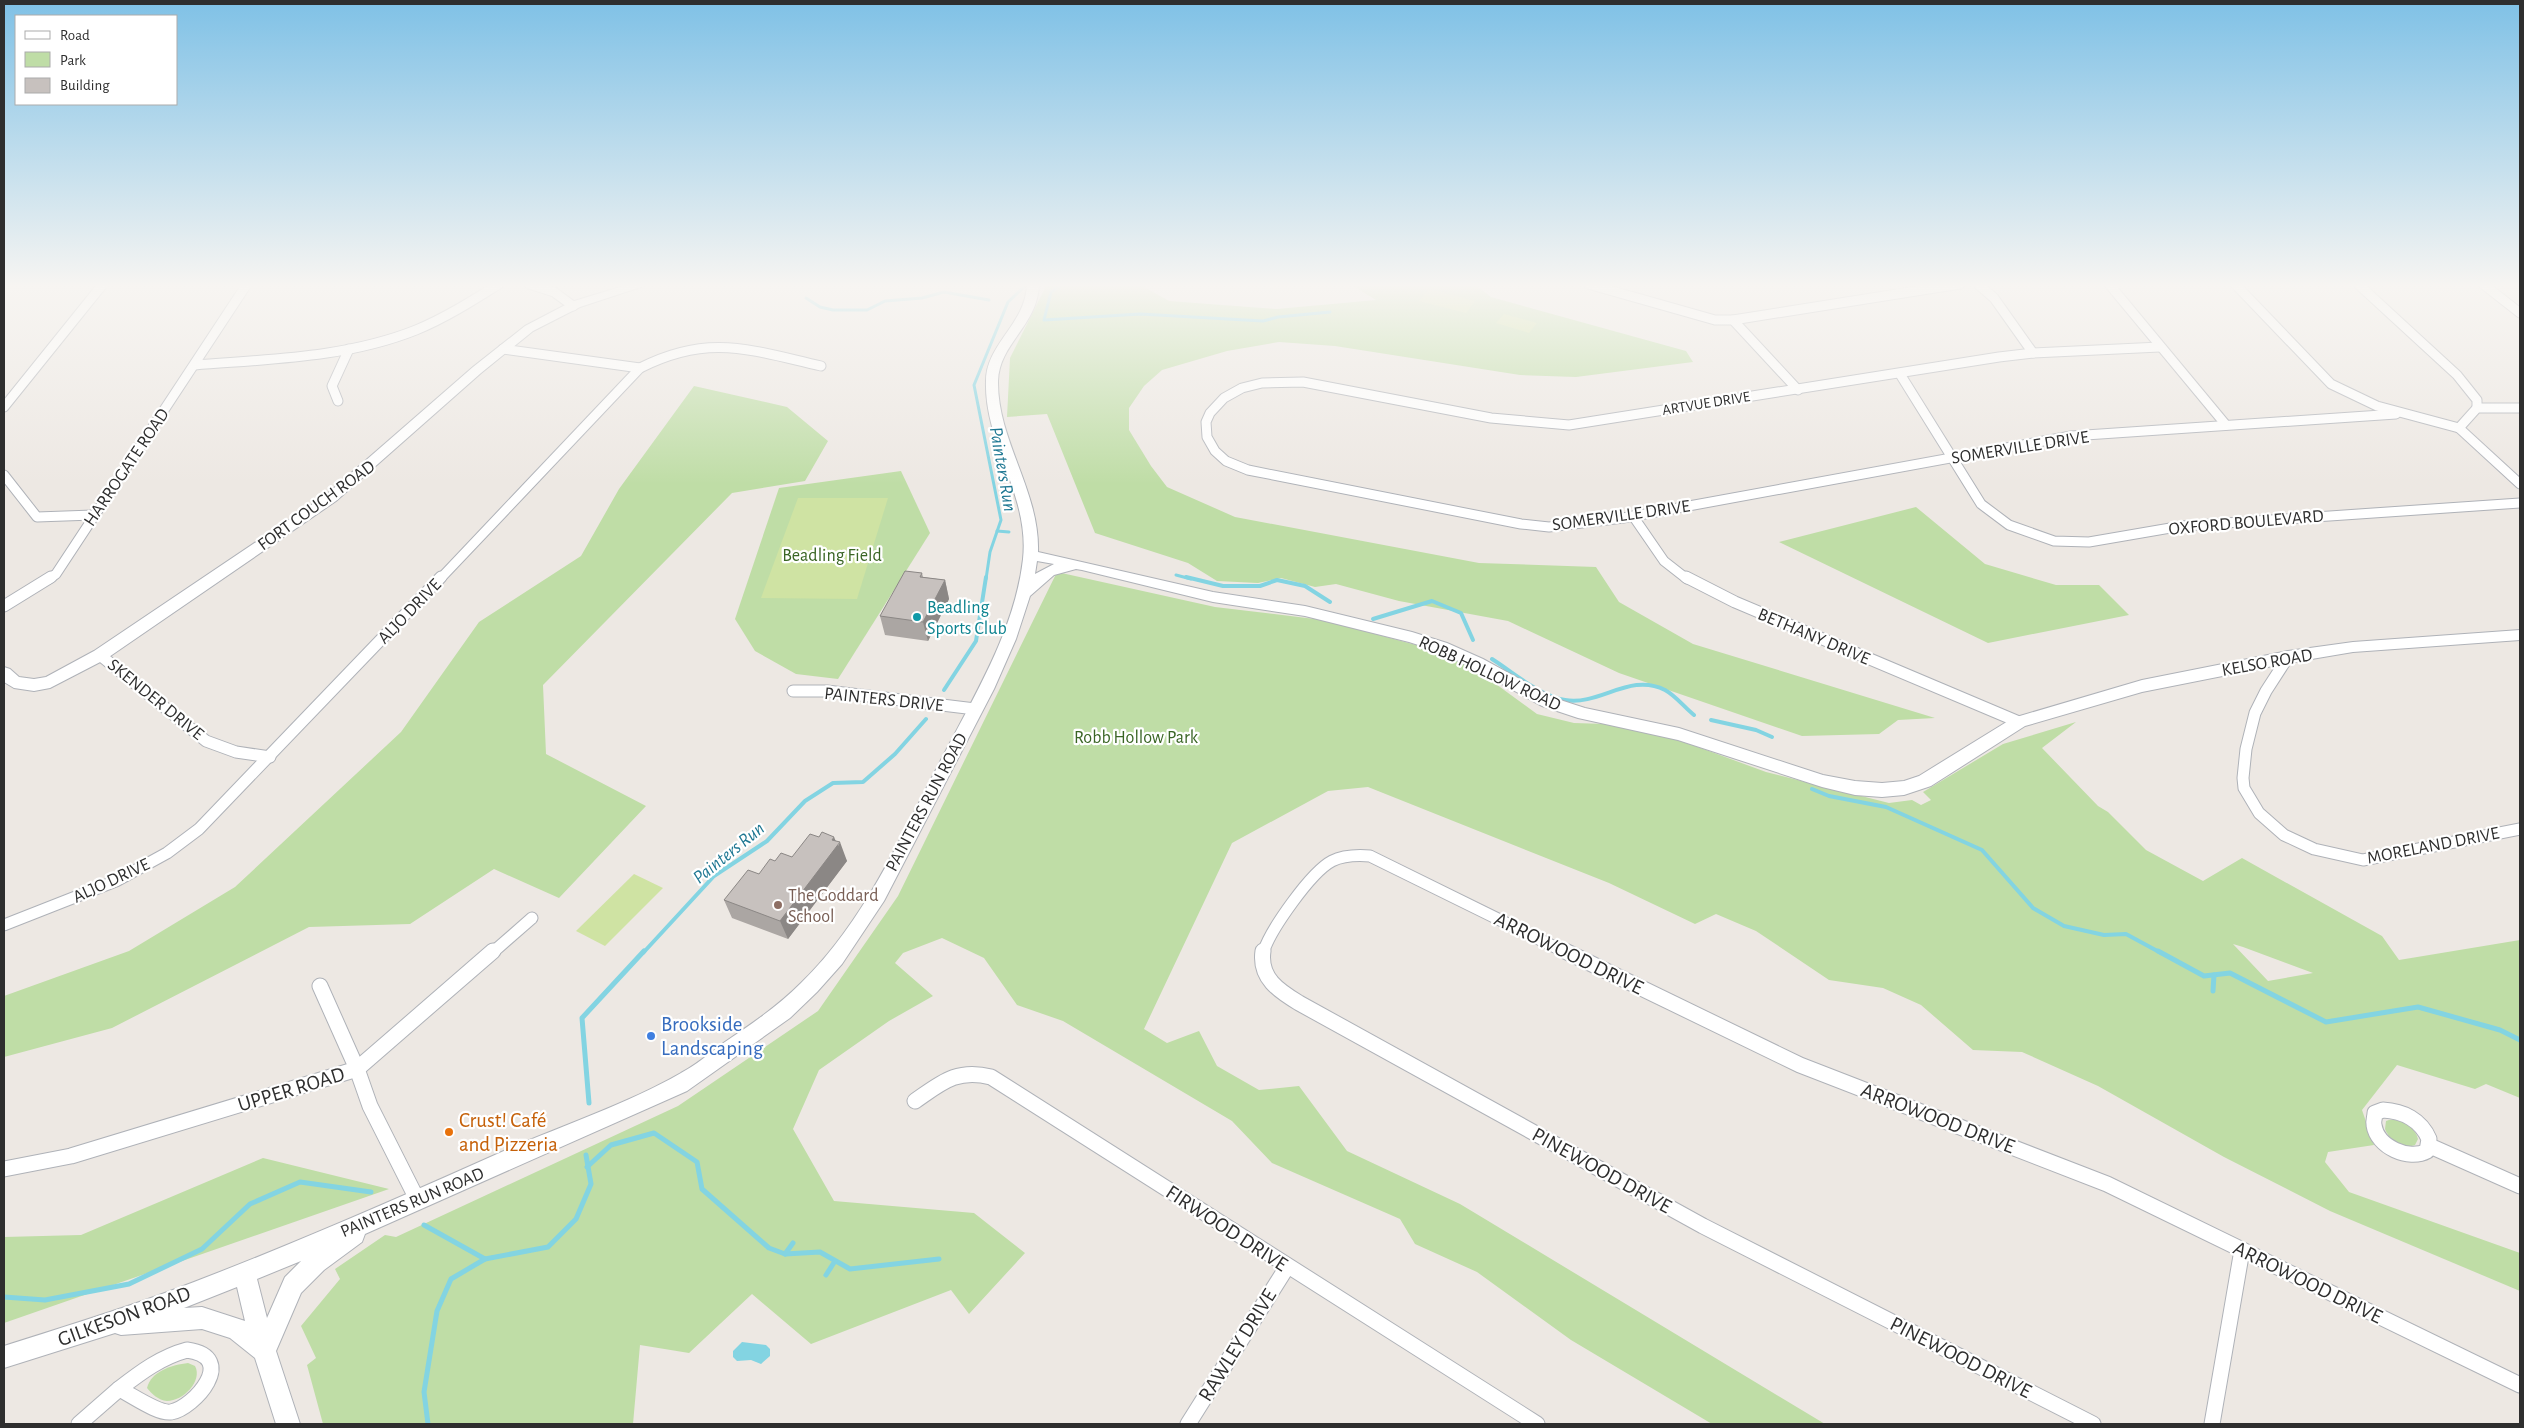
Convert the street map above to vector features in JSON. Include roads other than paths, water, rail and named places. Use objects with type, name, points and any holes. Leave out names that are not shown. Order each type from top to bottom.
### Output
[{"type":"street","points":[[4,407],[49,351]]},
{"type":"street","name":"HARROGATE ROAD","points":[[4,606],[30,592],[56,574],[93,515],[204,351]]},
{"type":"street","points":[[195,365],[333,351]]},
{"type":"street","points":[[338,401],[332,386],[344,364],[348,351]]},
{"type":"street","name":"FORT COUCH ROAD","points":[[4,673],[14,682],[23,685],[50,682],[100,654],[332,498],[362,474],[437,404],[501,351]]},
{"type":"street","points":[[515,351],[640,368]]},
{"type":"street","name":"ALJO DRIVE","points":[[4,925],[116,881],[167,852],[199,829],[270,757],[640,368],[658,357],[682,351]]},
{"type":"street","name":"ALJO DRIVE","points":[[743,351],[820,366]]},
{"type":"street","name":"PAINTERS RUN ROAD","points":[[244,1272],[418,1201],[684,1083],[784,1012],[818,978],[853,936],[903,848],[1000,660],[1023,594],[1031,555],[1028,514],[994,402],[991,376],[1002,351]]},
{"type":"street","points":[[1761,351],[1798,390]]},
{"type":"street","name":"ARTVUE DRIVE","points":[[1550,425],[1578,424],[2033,353],[2083,351]]},
{"type":"street","points":[[2163,351],[2226,425]]},
{"type":"street","points":[[2299,351],[2331,384],[2371,406],[2396,414],[2459,428],[2473,443],[2520,484]]},
{"type":"street","points":[[2430,351],[2457,375],[2477,400],[2477,408],[2459,428]]},
{"type":"street","points":[[1900,374],[1951,458]]},
{"type":"street","name":"SOMERVILLE DRIVE","points":[[1550,425],[1285,381],[1256,384],[1232,392],[1215,404],[1205,420],[1207,437],[1215,453],[1238,467],[1270,475],[1521,524],[1550,527],[1633,516],[2070,436],[2396,414]]},
{"type":"street","points":[[2477,408],[2520,408]]},
{"type":"street","name":"OXFORD BOULEVARD","points":[[1951,458],[1981,504],[2009,525],[2054,541],[2089,542],[2182,526],[2520,503]]},
{"type":"street","points":[[4,475],[37,517],[93,515]]},
{"type":"street","name":"BETHANY DRIVE","points":[[1633,516],[1664,561],[1692,582],[2019,722]]},
{"type":"street","name":"ROBB HOLLOW ROAD","points":[[1031,555],[1082,565],[1184,590],[1305,610],[1412,637],[1442,646],[1548,702],[1584,714],[1679,734],[1814,779],[1855,788],[1882,790],[1904,788],[1924,781],[2019,722]]},
{"type":"street","points":[[1023,594],[1040,576],[1053,567],[1082,565]]},
{"type":"street","name":"KELSO ROAD","points":[[2019,722],[2142,686],[2288,657],[2353,647],[2520,635]]},
{"type":"street","name":"SKENDER DRIVE","points":[[100,654],[206,740],[236,752],[270,757]]},
{"type":"street","name":"MORELAND DRIVE","points":[[2288,657],[2255,712],[2247,745],[2243,786],[2256,810],[2276,829],[2306,847],[2336,857],[2363,860],[2520,829]]},
{"type":"street","name":"PAINTERS DRIVE","points":[[793,691],[827,691],[975,709]]},
{"type":"street","name":"ARROWOOD DRIVE","points":[[1356,855],[1370,856],[1388,863],[1791,1061],[2063,1166],[2242,1250],[2520,1385]]},
{"type":"street","name":"PINEWOOD DRIVE","points":[[1356,855],[1339,858],[1318,873],[1269,938],[1263,952],[1263,967],[1269,980],[1278,991],[1703,1226],[2093,1424]]},
{"type":"street","name":"UPPER ROAD","points":[[4,1169],[72,1156],[357,1069],[532,918]]},
{"type":"street","points":[[320,986],[357,1069],[370,1106],[418,1201]]},
{"type":"street","name":"FIRWOOD DRIVE","points":[[915,1101],[961,1073],[976,1072],[991,1077],[1287,1267],[1537,1424]]},
{"type":"street","points":[[2430,1146],[2520,1186]]},
{"type":"street","points":[[264,1351],[293,1286],[316,1262],[372,1220]]},
{"type":"street","points":[[2212,1424],[2242,1250]]},
{"type":"street","name":"RAWLEY DRIVE","points":[[1188,1424],[1287,1267]]},
{"type":"street","points":[[244,1272],[264,1351],[288,1424]]},
{"type":"street","name":"GILKESON ROAD","points":[[4,1357],[108,1324],[244,1272]]},
{"type":"street","points":[[108,1324],[135,1324],[202,1318],[236,1328],[264,1351]]},
{"type":"street","points":[[79,1424],[118,1388],[142,1370],[167,1357],[189,1350],[202,1352],[210,1360],[212,1373],[203,1388],[188,1402],[170,1412],[154,1410],[139,1398],[118,1388]]},
{"type":"water","points":[[742,1342],[766,1345],[770,1349],[770,1356],[761,1364],[751,1360],[737,1361],[733,1357],[733,1351]]},
{"type":"waterway","name":"Painters Run","points":[[988,351],[974,385],[1001,520],[997,531]]},
{"type":"waterway","name":"Painters Run","points":[[986,579],[990,552],[997,531]]},
{"type":"waterway","points":[[997,531],[1009,532]]},
{"type":"waterway","points":[[1176,575],[1191,579]]},
{"type":"waterway","name":"Painters Run","points":[[944,690],[976,641],[986,577]]},
{"type":"waterway","points":[[1186,577],[1223,586],[1260,586],[1277,580],[1305,586],[1330,602]]},
{"type":"waterway","points":[[1373,619],[1432,601],[1461,613],[1473,640]]},
{"type":"waterway","points":[[1492,659],[1536,689],[1565,700],[1578,701],[1627,687],[1652,686],[1669,692],[1694,715]]},
{"type":"waterway","name":"Painters Run","points":[[643,953],[714,876],[767,841],[805,801],[833,783],[863,782],[895,754],[926,719]]},
{"type":"waterway","points":[[1711,720],[1756,730],[1772,737]]},
{"type":"waterway","points":[[1812,789],[1829,796],[1886,807],[1982,850],[2033,908],[2064,926],[2104,935],[2126,934],[2161,953]]},
{"type":"waterway","name":"Painters Run","points":[[589,1103],[582,1018],[644,951]]},
{"type":"waterway","points":[[2158,951],[2204,976],[2230,973],[2326,1022],[2418,1007],[2500,1030],[2520,1040]]},
{"type":"waterway","points":[[2213,991],[2214,975]]},
{"type":"waterway","points":[[588,1166],[611,1145],[654,1133],[697,1162],[702,1189],[769,1248],[785,1254]]},
{"type":"waterway","name":"Painters Run","points":[[586,1155],[588,1166]]},
{"type":"waterway","name":"Painters Run","points":[[485,1259],[548,1247],[576,1219],[591,1184],[588,1166]]},
{"type":"waterway","name":"Painters Run","points":[[4,1297],[45,1300],[129,1284],[202,1249],[250,1204],[300,1182],[371,1192]]},
{"type":"waterway","name":"Painters Run","points":[[424,1225],[485,1259]]},
{"type":"waterway","points":[[785,1254],[793,1243]]},
{"type":"waterway","points":[[785,1254],[820,1252],[850,1269],[939,1259]]},
{"type":"waterway","points":[[428,1424],[424,1392],[437,1311],[451,1279],[485,1259]]},
{"type":"waterway","points":[[826,1275],[835,1261]]},
{"type":"place","name":"Beadling Sports Club","points":[[917,617]]},
{"type":"place","name":"The Goddard School","points":[[778,905]]},
{"type":"place","name":"Brookside Landscaping","points":[[651,1036]]},
{"type":"place","name":"Crust! Café and Pizzeria","points":[[449,1132]]},
{"type":"park label","name":"Beadling Field","points":[[832,555]]},
{"type":"park label","name":"Robb Hollow Park","points":[[1136,737]]}]
